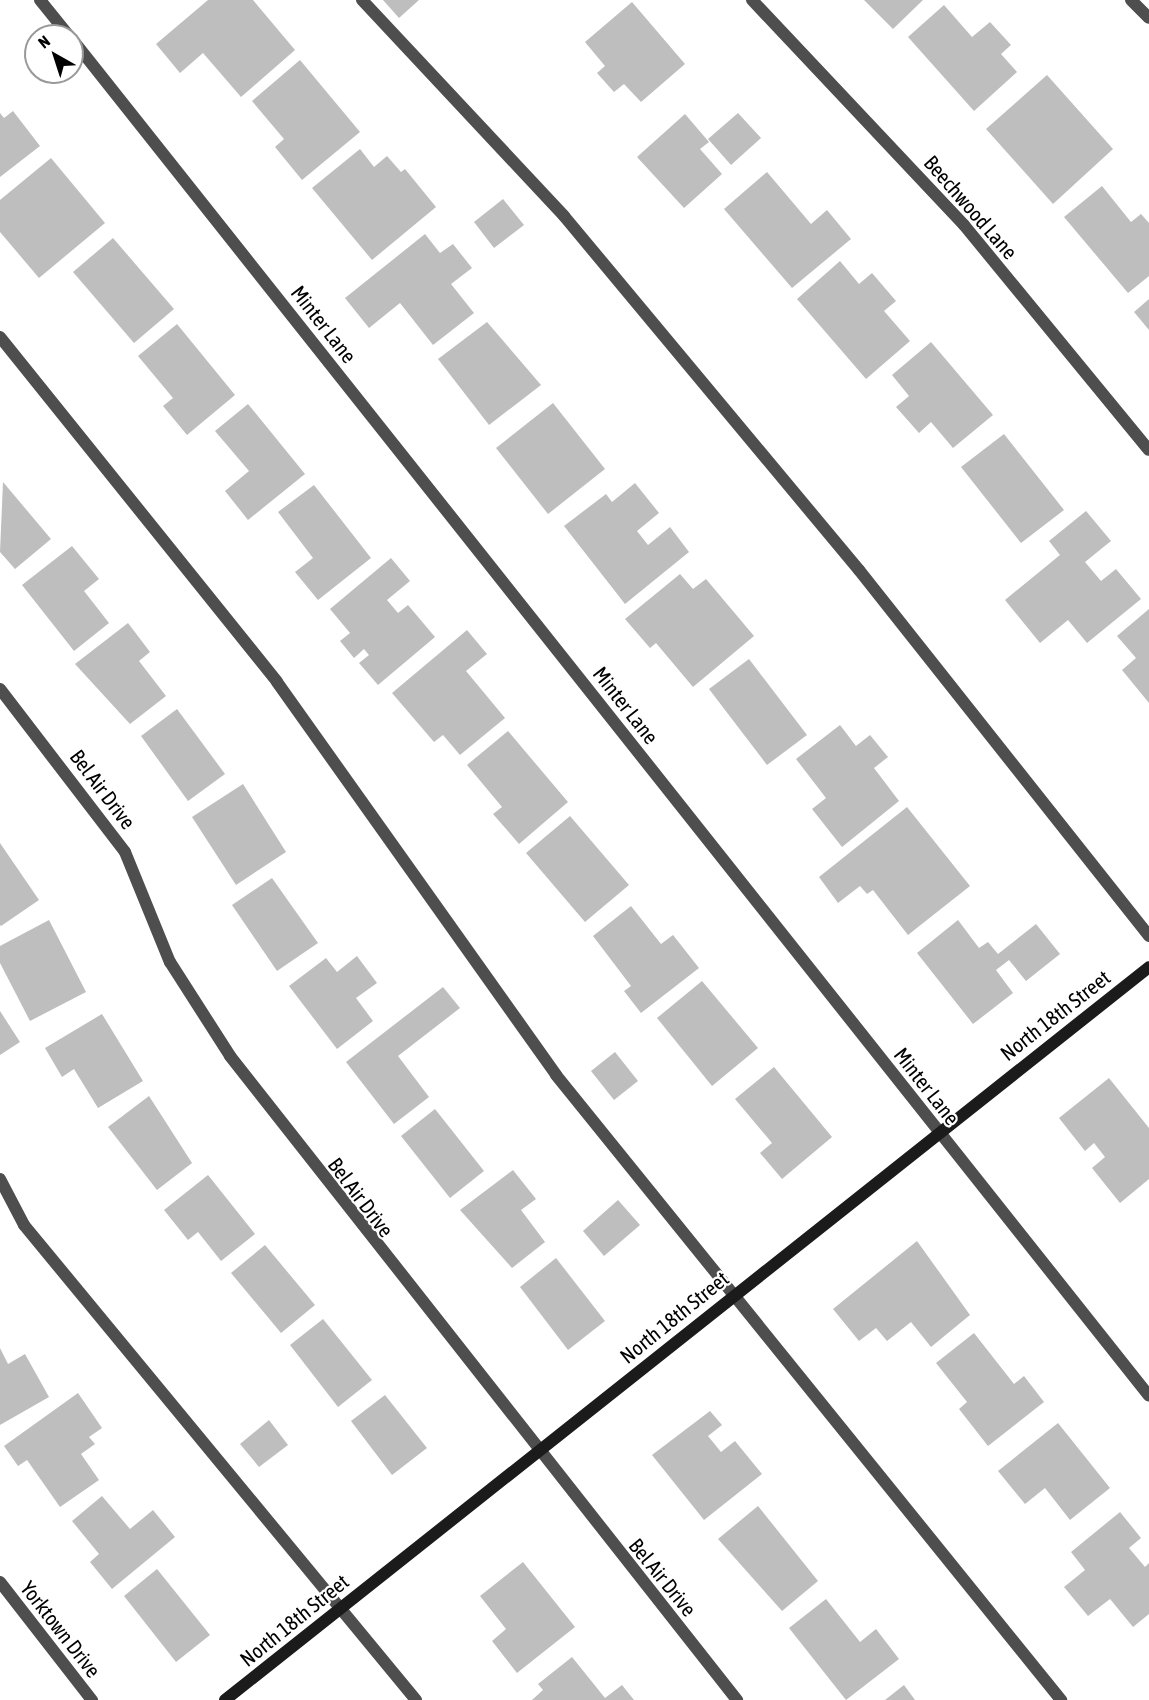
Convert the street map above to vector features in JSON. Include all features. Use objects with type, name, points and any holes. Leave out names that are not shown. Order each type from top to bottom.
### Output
[{"type":"street","name":"Minter Lane","points":[[40,0],[60,24]]},
{"type":"street","points":[[362,0],[571,225],[859,570],[1149,936]]},
{"type":"street","name":"Beechwood Lane","points":[[752,0],[964,225],[1149,450]]},
{"type":"street","points":[[1131,0],[1149,18]]},
{"type":"street","name":"Minter Lane","points":[[84,54],[1149,1396]]},
{"type":"street","points":[[0,337],[277,682],[556,1075],[737,1293],[1061,1700]]},
{"type":"street","name":"Bel Air Drive","points":[[0,689],[125,852],[170,962],[230,1056],[537,1452],[737,1700]]},
{"type":"street","name":"North 18th Street","points":[[225,1700],[938,1132],[1149,967]]},
{"type":"street","points":[[0,1179],[24,1225],[342,1606],[416,1700]]},
{"type":"street","name":"Yorktown Drive","points":[[0,1582],[92,1700]]},
{"type":"building","points":[[208,0],[253,0],[295,50],[241,97],[203,53],[180,73],[156,44]]},
{"type":"building","points":[[383,0],[419,0],[399,18]]},
{"type":"building","points":[[864,0],[923,0],[893,29]]},
{"type":"building","points":[[632,2],[685,64],[641,102],[624,84],[614,92],[597,73],[605,66],[585,42]]},
{"type":"building","points":[[944,5],[972,37],[990,22],[1011,45],[1001,54],[1017,72],[974,111],[908,37]]},
{"type":"building","points":[[300,60],[360,132],[302,180],[275,147],[284,139],[252,101]]},
{"type":"building","points":[[1047,75],[1113,149],[1053,204],[986,129]]},
{"type":"building","points":[[13,111],[40,146],[0,177],[0,113],[4,118]]},
{"type":"building","points":[[738,113],[761,138],[731,165],[708,139]]},
{"type":"building","points":[[685,114],[709,142],[700,149],[722,174],[684,208],[637,157]]},
{"type":"building","points":[[360,149],[374,167],[387,156],[401,172],[405,169],[436,207],[372,260],[312,188]]},
{"type":"building","points":[[51,158],[105,223],[39,278],[0,232],[0,200]]},
{"type":"building","points":[[767,172],[811,224],[827,210],[851,239],[792,288],[724,209]]},
{"type":"building","points":[[1102,186],[1131,222],[1141,214],[1149,223],[1149,276],[1128,293],[1064,217]]},
{"type":"building","points":[[503,199],[524,225],[494,248],[474,222]]},
{"type":"building","points":[[425,234],[440,253],[453,244],[472,268],[451,284],[474,313],[433,345],[400,303],[369,328],[345,298]]},
{"type":"building","points":[[113,238],[174,309],[134,343],[73,272]]},
{"type":"building","points":[[840,261],[859,284],[872,273],[896,301],[884,311],[910,341],[866,379],[797,299]]},
{"type":"building","points":[[1149,299],[1149,330],[1134,312]]},
{"type":"building","points":[[487,322],[541,385],[489,425],[438,359]]},
{"type":"building","points":[[177,324],[235,395],[187,435],[163,406],[173,398],[138,356]]},
{"type":"building","points":[[931,342],[993,415],[953,448],[931,422],[919,433],[896,407],[909,396],[892,375]]},
{"type":"building","points":[[553,403],[605,469],[548,514],[496,448]]},
{"type":"building","points":[[248,404],[305,474],[248,520],[225,491],[249,471],[215,431]]},
{"type":"building","points":[[1004,434],[1064,510],[1021,543],[961,467]]},
{"type":"building","points":[[3,482],[51,539],[15,569],[0,552]]},
{"type":"building","points":[[635,483],[659,513],[637,531],[648,545],[670,527],[689,552],[625,604],[564,526],[606,494],[612,502]]},
{"type":"building","points":[[314,485],[371,558],[318,600],[295,572],[313,558],[278,512]]},
{"type":"building","points":[[1086,511],[1111,541],[1085,562],[1101,581],[1116,569],[1141,599],[1087,643],[1068,620],[1040,643],[1005,600],[1060,555],[1049,541]]},
{"type":"building","points":[[72,546],[99,579],[84,591],[109,623],[74,651],[22,585]]},
{"type":"building","points":[[391,558],[410,581],[387,600],[398,613],[408,605],[435,637],[378,685],[359,663],[369,655],[364,649],[354,658],[340,641],[350,633],[330,609]]},
{"type":"building","points":[[680,574],[693,589],[706,579],[754,636],[693,687],[656,643],[650,648],[625,619]]},
{"type":"building","points":[[1149,609],[1149,703],[1122,670],[1136,658],[1117,636]]},
{"type":"building","points":[[128,623],[150,652],[139,661],[166,696],[130,724],[75,664]]},
{"type":"building","points":[[467,630],[487,654],[466,671],[505,718],[460,755],[443,735],[434,742],[392,693]]},
{"type":"building","points":[[749,659],[807,735],[767,765],[709,689]]},
{"type":"building","points":[[177,709],[225,774],[188,801],[141,736]]},
{"type":"building","points":[[840,725],[856,746],[870,735],[888,757],[874,768],[899,801],[842,847],[812,809],[826,798],[796,759]]},
{"type":"building","points":[[508,731],[568,802],[519,844],[493,814],[502,807],[467,765]]},
{"type":"building","points":[[243,784],[286,852],[236,885],[192,817]]},
{"type":"building","points":[[907,807],[970,886],[908,935],[873,890],[867,894],[860,886],[838,903],[819,877]]},
{"type":"building","points":[[570,816],[629,885],[585,922],[526,853]]},
{"type":"building","points":[[0,843],[39,900],[1,926],[0,925]]},
{"type":"building","points":[[272,878],[318,943],[277,971],[232,905]]},
{"type":"building","points":[[631,906],[661,944],[673,935],[699,968],[641,1013],[624,991],[631,986],[593,936]]},
{"type":"building","points":[[49,920],[86,992],[30,1021],[0,963],[0,946]]},
{"type":"building","points":[[958,920],[979,948],[988,942],[998,954],[1036,924],[1060,954],[1026,981],[1009,960],[996,970],[1013,993],[973,1024],[917,953]]},
{"type":"building","points":[[357,956],[377,983],[356,998],[373,1021],[337,1049],[289,986],[326,958],[337,972]]},
{"type":"building","points":[[702,981],[758,1048],[712,1086],[657,1018]]},
{"type":"building","points":[[443,987],[460,1008],[398,1056],[429,1097],[394,1124],[346,1062]]},
{"type":"building","points":[[0,1011],[20,1042],[0,1055]]},
{"type":"building","points":[[102,1014],[143,1081],[98,1108],[74,1069],[62,1077],[45,1048]]},
{"type":"building","points":[[615,1052],[638,1081],[614,1100],[591,1071]]},
{"type":"building","points":[[774,1067],[832,1137],[782,1179],[760,1153],[772,1143],[735,1099]]},
{"type":"building","points":[[1109,1078],[1149,1128],[1149,1179],[1120,1203],[1092,1168],[1105,1157],[1094,1143],[1085,1151],[1059,1118]]},
{"type":"building","points":[[149,1096],[192,1163],[157,1190],[108,1127]]},
{"type":"building","points":[[435,1109],[484,1171],[450,1198],[401,1136]]},
{"type":"building","points":[[513,1170],[536,1199],[521,1210],[545,1242],[512,1268],[460,1210]]},
{"type":"building","points":[[208,1175],[255,1234],[221,1261],[198,1232],[188,1240],[164,1210]]},
{"type":"building","points":[[618,1200],[640,1225],[604,1256],[583,1231]]},
{"type":"building","points":[[917,1241],[970,1315],[931,1347],[911,1322],[887,1341],[876,1328],[859,1341],[833,1309]]},
{"type":"building","points":[[265,1245],[315,1305],[281,1333],[231,1273]]},
{"type":"building","points":[[556,1258],[605,1321],[568,1350],[520,1287]]},
{"type":"building","points":[[323,1319],[372,1380],[338,1407],[290,1345]]},
{"type":"building","points":[[974,1333],[1014,1384],[1024,1376],[1044,1402],[988,1446],[959,1409],[967,1402],[936,1363]]},
{"type":"building","points":[[0,1348],[8,1364],[25,1354],[49,1397],[0,1425]]},
{"type":"building","points":[[78,1393],[102,1428],[89,1437],[95,1444],[81,1454],[99,1480],[60,1507],[27,1460],[18,1466],[4,1446]]},
{"type":"building","points":[[385,1395],[427,1448],[392,1475],[351,1421]]},
{"type":"building","points":[[710,1411],[722,1425],[708,1436],[721,1452],[735,1441],[762,1474],[704,1520],[652,1455]]},
{"type":"building","points":[[269,1420],[288,1445],[259,1467],[240,1444]]},
{"type":"building","points":[[1058,1423],[1110,1488],[1070,1520],[1045,1488],[1025,1504],[998,1471]]},
{"type":"building","points":[[102,1496],[130,1529],[153,1510],[175,1537],[112,1589],[90,1562],[99,1554],[72,1521]]},
{"type":"building","points":[[758,1506],[818,1581],[782,1611],[718,1539]]},
{"type":"building","points":[[1120,1512],[1141,1538],[1129,1548],[1145,1567],[1149,1563],[1149,1614],[1133,1627],[1110,1599],[1088,1616],[1064,1587],[1085,1570],[1071,1552]]},
{"type":"building","points":[[523,1562],[575,1627],[517,1673],[492,1641],[506,1629],[480,1596]]},
{"type":"building","points":[[157,1569],[210,1635],[176,1662],[124,1596]]},
{"type":"building","points":[[826,1599],[860,1642],[876,1629],[899,1659],[846,1700],[789,1628]]},
{"type":"building","points":[[572,1657],[605,1698],[622,1685],[634,1700],[532,1700],[543,1690],[538,1684]]},
{"type":"building","points":[[904,1685],[915,1700],[885,1700]]}]
